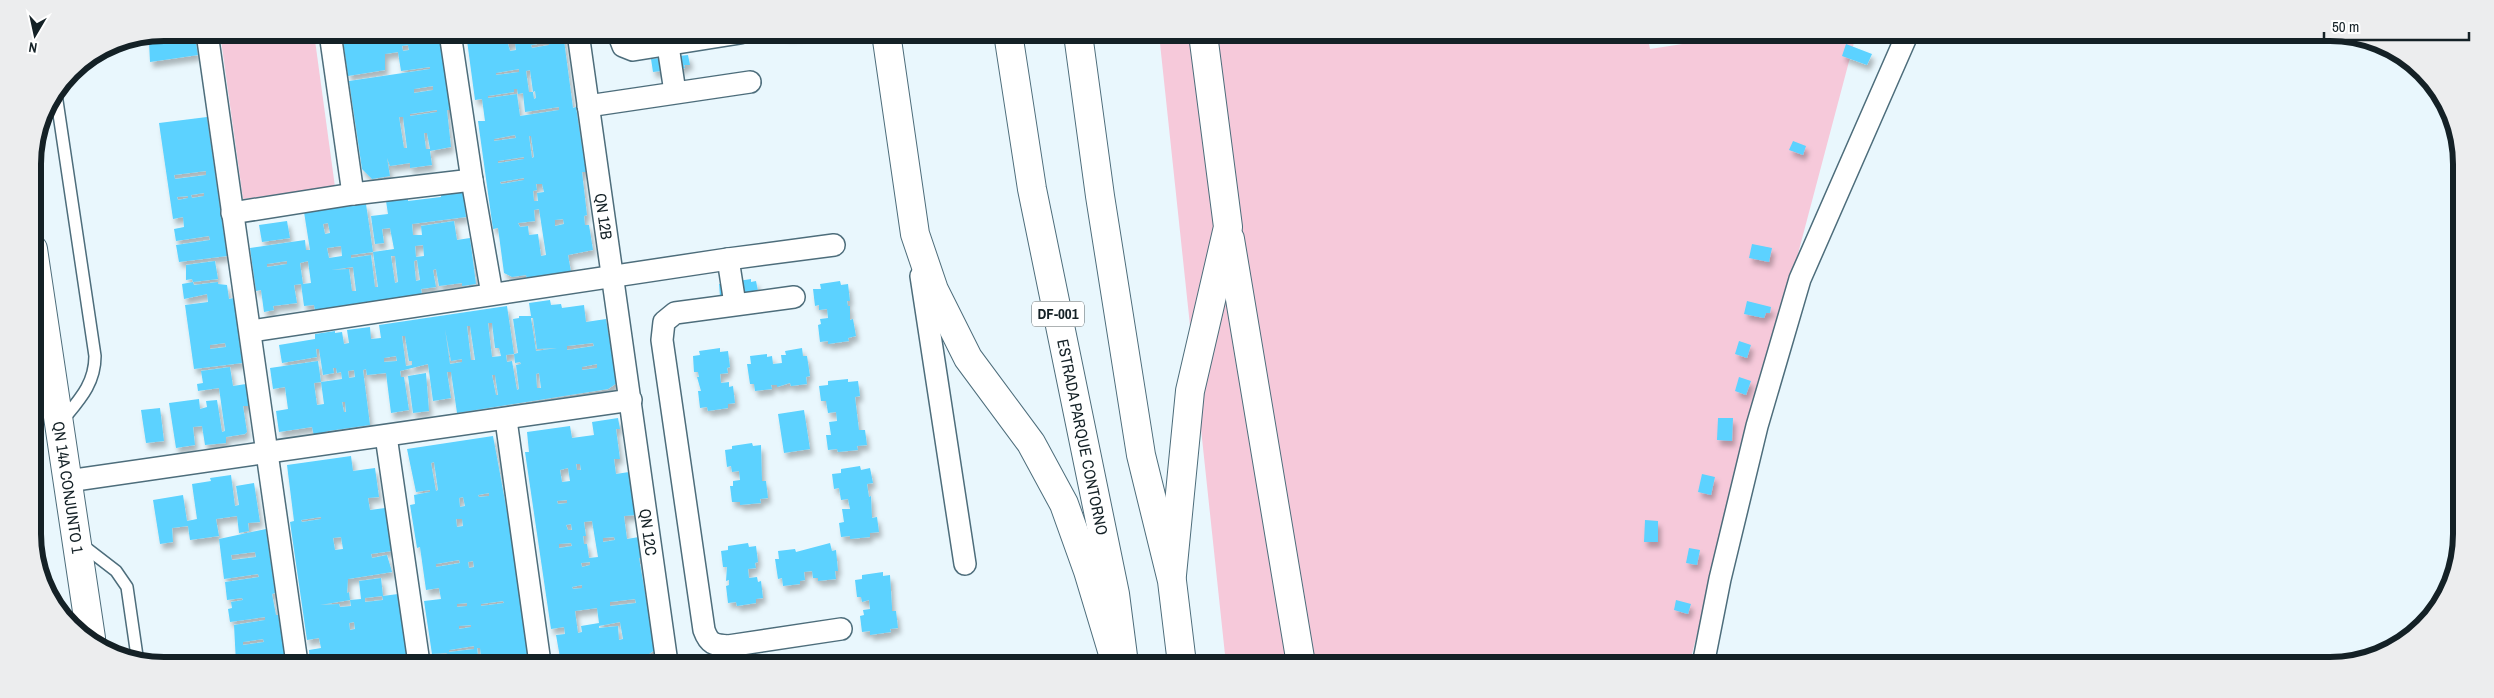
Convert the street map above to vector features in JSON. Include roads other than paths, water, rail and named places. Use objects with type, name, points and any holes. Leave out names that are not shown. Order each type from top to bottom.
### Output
[{"type":"main road","points":[[887,42],[915,234],[934,290],[968,358],[1031,443],[1064,504],[1088,571],[1114,657]]},
{"type":"main road","name":"ESTRADA PARQUE CONTORNO","points":[[1009,42],[1032,188],[1115,594],[1123,657]]},
{"type":"main road","points":[[1079,42],[1100,196],[1141,455],[1172,581],[1181,657]]},
{"type":"main road","points":[[1204,42],[1228,227],[1300,656]]},
{"type":"main road","points":[[1172,581],[1190,391],[1228,227]]},
{"type":"main road","name":"QN 14A CONJUNTO 1","points":[[42,307],[90,632]]},
{"type":"street","points":[[1705,656],[1720,579],[1757,426],[1800,279],[1904,41]]},
{"type":"street","points":[[208,42],[296,657]]},
{"type":"street","points":[[331,42],[353,194]]},
{"type":"street","points":[[451,42],[472,180],[492,294]]},
{"type":"street","name":"QN 12B","points":[[579,42],[631,400]]},
{"type":"street","points":[[621,42],[627,49],[644,50],[692,42]]},
{"type":"street","points":[[668,46],[675,92]]},
{"type":"street","points":[[588,106],[750,82]]},
{"type":"street","points":[[232,212],[353,194],[472,180]]},
{"type":"street","points":[[915,234],[965,564]]},
{"type":"street","points":[[251,331],[728,259],[834,245]]},
{"type":"street","points":[[728,259],[735,304]]},
{"type":"street","points":[[794,297],[675,313],[668,316],[662,329],[704,630],[708,641],[715,645],[728,646],[841,629]]},
{"type":"street","points":[[68,481],[506,420],[631,400]]},
{"type":"street","name":"QN 12C","points":[[631,400],[665,657]]},
{"type":"street","points":[[506,420],[539,657]]},
{"type":"street","points":[[386,436],[418,657]]},
{"type":"lane","points":[[57,104],[95,356],[92,380],[84,394],[59,424]]},
{"type":"lane","points":[[77,541],[116,571],[128,587],[137,653]]}]
